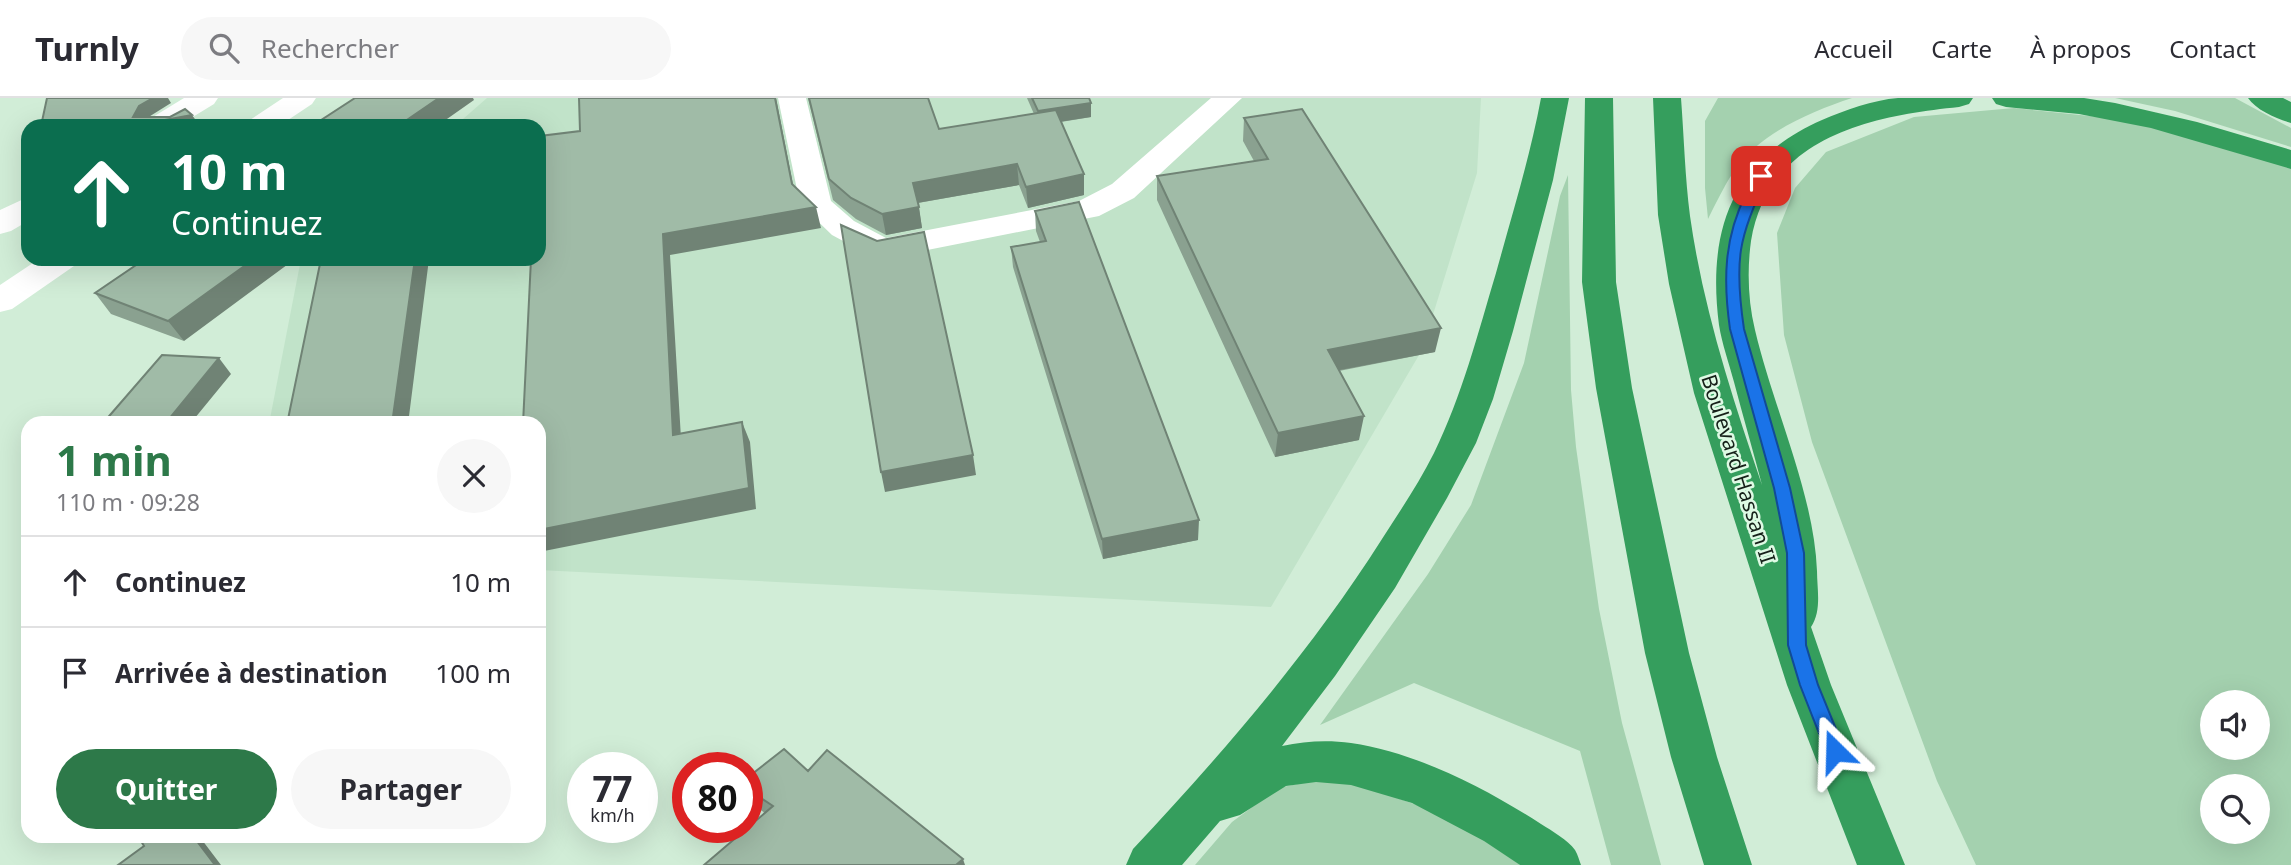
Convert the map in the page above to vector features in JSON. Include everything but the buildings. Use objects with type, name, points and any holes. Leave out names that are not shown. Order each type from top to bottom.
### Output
[{"type":"highway","points":[[1165,848],[1238,769],[1305,684],[1388,564],[1441,475],[1475,399],[1491,352],[1548,145],[1555,98]]},
{"type":"highway","points":[[1599,98],[1599,282],[1614,388],[1667,653],[1694,757],[1728,865]]},
{"type":"highway","name":"Boulevard Hassan II","points":[[1667,98],[1674,215],[1686,284],[1712,393],[1809,685],[1881,865]]},
{"type":"highway","points":[[1797,645],[1796,553],[1782,488],[1737,329],[1732,282],[1735,237],[1742,214],[1761,176],[1792,146],[1810,135],[1877,108],[1908,102],[1959,98]]},
{"type":"highway","points":[[2006,98],[2130,114],[2202,132],[2291,160]]},
{"type":"highway","points":[[2262,98],[2291,114]]},
{"type":"highway","points":[[1165,848],[1231,794],[1285,766],[1309,762],[1342,762],[1421,784],[1497,825],[1557,865]]},
{"type":"street","points":[[170,119],[204,98]]},
{"type":"street","points":[[270,119],[302,98]]},
{"type":"street","points":[[792,98],[816,204],[842,229],[882,249],[1088,209],[1123,191],[1228,98]]},
{"type":"street","points":[[0,224],[21,210]]},
{"type":"street","points":[[0,301],[52,266]]},
{"type":"shaded area","points":[[487,98],[1481,98],[1477,173],[1422,350],[1271,607],[546,570],[546,416],[271,416],[300,266],[546,266],[546,119],[463,119]]},
{"type":"shaded area","points":[[1718,98],[1852,98],[1803,117],[1758,146],[1734,171],[1708,219],[1705,121]]},
{"type":"shaded area","points":[[2115,98],[2235,98],[2291,128],[2291,147],[2175,111]]},
{"type":"shaded area","points":[[2014,108],[2138,121],[2291,166],[2291,865],[1976,865],[1937,781],[1812,442],[1784,335],[1777,233],[1795,188],[1826,152],[1914,117]]},
{"type":"shaded area","points":[[1568,175],[1571,390],[1576,447],[1599,609],[1622,723],[1661,865],[1611,865],[1580,751],[1414,683],[1320,725],[1428,574],[1471,505],[1524,363],[1560,196]]},
{"type":"shaded area","points":[[1326,778],[1404,800],[1429,810],[1476,834],[1520,865],[1195,865],[1232,822],[1278,788]]},
{"type":"route","points":[[1761,176],[1742,214],[1735,237],[1732,258],[1734,306],[1737,329],[1782,488],[1796,553],[1797,645],[1809,685],[1835,751]]}]
